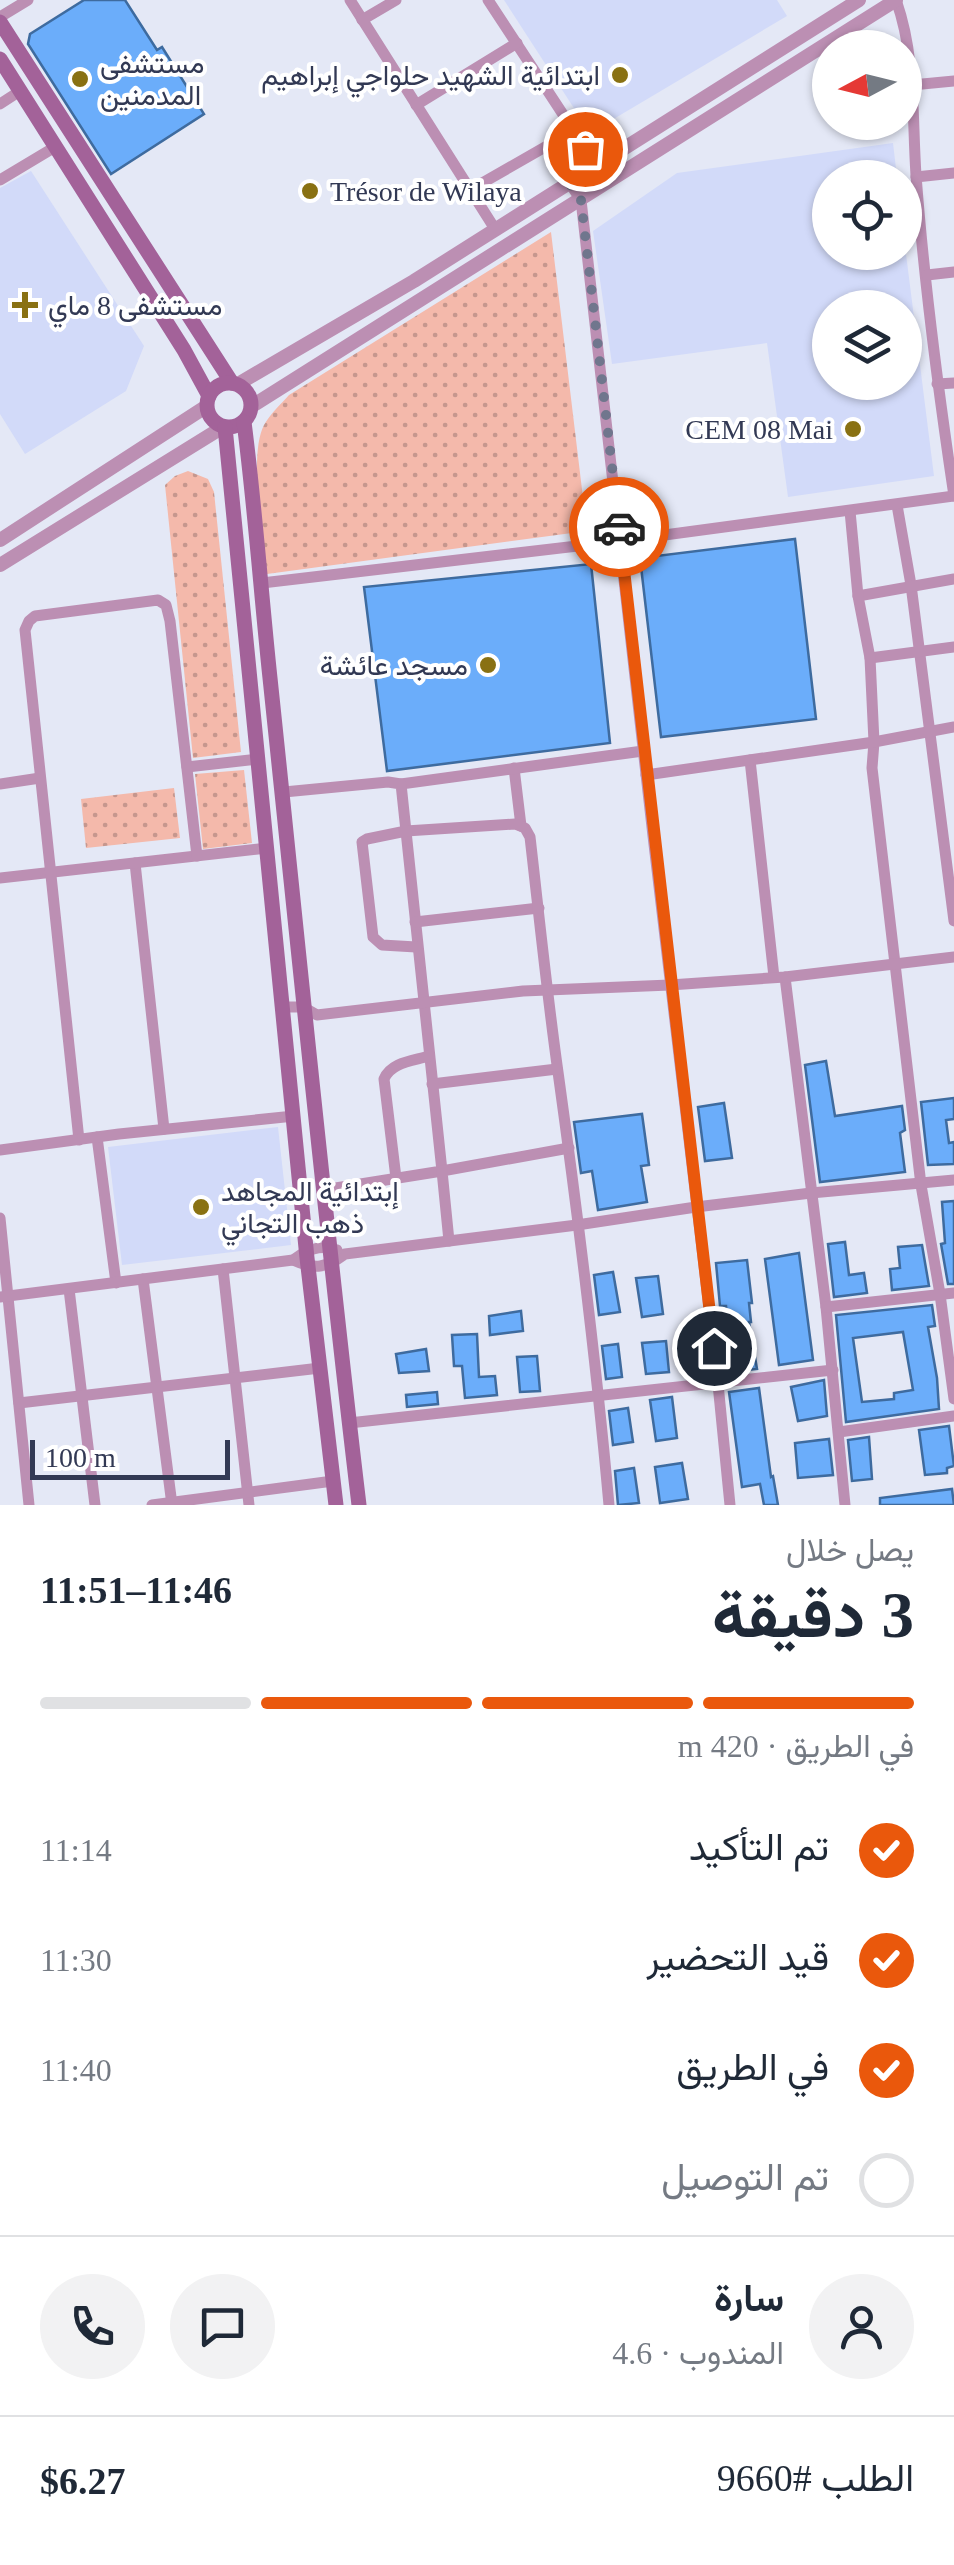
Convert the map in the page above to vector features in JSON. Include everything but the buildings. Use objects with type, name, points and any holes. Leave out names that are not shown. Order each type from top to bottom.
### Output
[{"type":"main road","points":[[0,20],[235,384],[248,393],[252,406],[244,422],[224,427],[212,419],[208,401],[184,350],[0,58]]},
{"type":"main road","points":[[208,401],[218,386],[235,384]]},
{"type":"main road","points":[[244,422],[324,1190],[337,1251],[330,1265],[358,1505]]},
{"type":"main road","points":[[224,427],[294,1116],[302,1259],[336,1505]]},
{"type":"street","points":[[0,20],[28,0]]},
{"type":"street","points":[[350,0],[495,229]]},
{"type":"street","points":[[362,20],[396,0]]},
{"type":"street","points":[[488,0],[608,183]]},
{"type":"street","points":[[235,384],[399,290],[859,0]]},
{"type":"street","points":[[252,406],[896,0],[906,30]]},
{"type":"street","points":[[416,105],[517,43]]},
{"type":"street","points":[[922,84],[954,81]]},
{"type":"street","points":[[0,104],[20,91]]},
{"type":"street","points":[[470,190],[574,132]]},
{"type":"street","points":[[0,180],[56,146]]},
{"type":"street","points":[[922,176],[954,173]]},
{"type":"street","points":[[570,184],[581,200],[730,1505]]},
{"type":"street","points":[[262,583],[954,496],[937,384],[922,230]]},
{"type":"street","points":[[927,275],[954,272]]},
{"type":"street","points":[[937,384],[954,383]]},
{"type":"street","points":[[0,540],[208,401]]},
{"type":"street","points":[[0,565],[224,427]]},
{"type":"street","points":[[897,505],[954,921]]},
{"type":"street","points":[[850,511],[858,596],[870,658],[872,768],[894,963],[921,1185],[954,1399]]},
{"type":"street","points":[[858,596],[954,579]]},
{"type":"street","points":[[78,1140],[25,630],[29,621],[41,614],[158,600],[166,605],[197,856]]},
{"type":"street","points":[[870,658],[954,646]]},
{"type":"street","points":[[646,775],[954,727]]},
{"type":"street","points":[[284,792],[401,784],[643,751]]},
{"type":"street","points":[[187,767],[258,759]]},
{"type":"street","points":[[750,760],[826,1307],[845,1505]]},
{"type":"street","points":[[514,768],[521,826]]},
{"type":"street","points":[[0,784],[40,778]]},
{"type":"street","points":[[401,784],[450,1241]]},
{"type":"street","points":[[416,946],[382,945],[373,937],[362,842],[406,831],[515,824],[525,828],[530,837],[600,1397],[609,1505]]},
{"type":"street","points":[[0,878],[267,848]]},
{"type":"street","points":[[135,862],[164,1129]]},
{"type":"street","points":[[416,922],[538,908]]},
{"type":"street","points":[[285,1026],[308,1015],[549,989],[670,986],[954,957]]},
{"type":"street","points":[[282,1007],[308,1015]]},
{"type":"street","points":[[396,1178],[384,1080],[386,1073],[398,1065],[429,1056]]},
{"type":"street","points":[[432,1084],[557,1069]]},
{"type":"street","points":[[0,1150],[294,1116]]},
{"type":"street","points":[[97,1138],[116,1283]]},
{"type":"street","points":[[324,1190],[569,1148]]},
{"type":"street","points":[[4,1297],[302,1259],[337,1251],[450,1241],[811,1193],[954,1180]]},
{"type":"street","points":[[0,1218],[4,1297],[29,1505]]},
{"type":"street","points":[[302,1259],[330,1265]]},
{"type":"street","points":[[223,1269],[249,1499]]},
{"type":"street","points":[[143,1279],[172,1504]]},
{"type":"street","points":[[69,1289],[95,1505]]},
{"type":"street","points":[[826,1307],[954,1292]]},
{"type":"street","points":[[19,1403],[320,1368]]},
{"type":"street","points":[[349,1423],[832,1370]]},
{"type":"street","points":[[838,1432],[954,1416]]},
{"type":"street","points":[[152,1505],[249,1499],[333,1481]]},
{"type":"shaded area","name":"ابتدائية الشهيد حلواجي إبراهيم","points":[[504,0],[777,0],[787,16],[590,133]]},
{"type":"shaded area","points":[[893,143],[895,160],[812,160],[812,270],[908,270],[911,290],[812,290],[812,400],[922,400],[922,381],[934,476],[788,497],[767,343],[612,364],[593,231],[677,173]]},
{"type":"shaded area","points":[[31,171],[144,346],[126,391],[25,454],[0,414],[0,188]]},
{"type":"shaded area","points":[[551,232],[587,531],[267,574],[257,456],[259,439],[272,413],[289,395]]},
{"type":"shaded area","points":[[188,471],[208,479],[214,492],[241,752],[193,758],[165,485]]},
{"type":"shaded area","points":[[244,770],[252,843],[203,849],[195,774]]},
{"type":"shaded area","points":[[174,788],[180,838],[86,848],[81,799]]},
{"type":"shaded area","name":"إبتدائية المجاهد ذهب التجاني","points":[[278,1127],[291,1245],[122,1265],[108,1147]]},
{"type":"way so far","points":[[585,149],[596,167],[570,184],[581,200],[619,527]]},
{"type":"place","name":"ابتدائية الشهيد حلواجي إبراهيم","points":[[620,75]]},
{"type":"place","name":"مستشفى المدمنين","points":[[80,79]]},
{"type":"place","name":"Trésor de Wilaya","points":[[310,191]]},
{"type":"place","name":"مستشفى 8 ماي","points":[[25,305]]},
{"type":"place","name":"CEM 08 Mai","points":[[853,429]]},
{"type":"place","name":"مسجد عائشة","points":[[488,665]]},
{"type":"place","name":"إبتدائية المجاهد ذهب التجاني","points":[[201,1207]]},
{"type":"route","points":[[619,527],[714,1348]]}]
